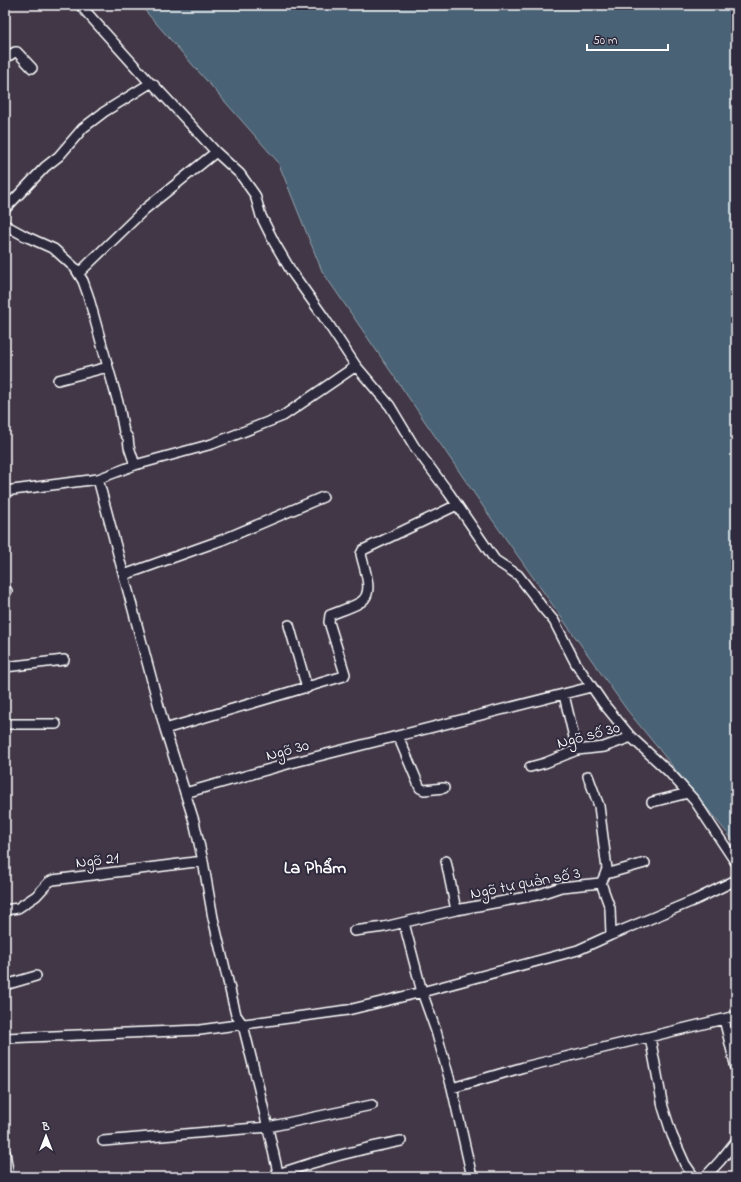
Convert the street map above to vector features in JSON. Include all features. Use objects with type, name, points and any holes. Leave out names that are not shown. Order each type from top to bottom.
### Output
[{"type":"street","points":[[80,5],[216,152],[240,174],[255,195],[261,216],[291,271],[356,366],[390,406],[414,446],[496,560],[518,575],[554,621],[575,662],[591,687],[631,738],[668,771],[695,801],[736,862]]},
{"type":"street","points":[[5,58],[14,52],[17,52],[32,68]]},
{"type":"street","points":[[5,209],[45,168],[59,156],[83,128],[109,109],[152,84]]},
{"type":"street","points":[[79,273],[145,209],[216,152]]},
{"type":"street","points":[[5,225],[54,249],[79,273],[88,295],[119,406],[124,432],[128,438],[129,447],[135,465]]},
{"type":"street","points":[[5,491],[98,479],[135,465],[212,444],[283,416],[356,366]]},
{"type":"street","points":[[58,380],[108,367]]},
{"type":"street","points":[[98,479],[165,729],[194,821],[213,918],[236,1015],[243,1025],[279,1175],[334,1156],[373,1146],[401,1141]]},
{"type":"street","points":[[124,575],[222,540],[323,497]]},
{"type":"street","points":[[165,729],[334,680],[345,675],[329,620],[330,616],[360,603],[366,597],[369,589],[361,554],[363,550],[457,504]]},
{"type":"street","points":[[290,625],[307,688]]},
{"type":"street","points":[[5,667],[64,660]]},
{"type":"street","name":"Ngõ 30","points":[[185,793],[253,773],[591,687]]},
{"type":"street","points":[[564,695],[577,750]]},
{"type":"street","points":[[5,724],[56,724]]},
{"type":"street","points":[[398,736],[420,788],[424,790],[444,788]]},
{"type":"street","name":"Ngõ số 30","points":[[530,766],[545,763],[577,750],[604,747],[631,738]]},
{"type":"street","points":[[588,776],[599,806],[607,869],[601,883],[610,908],[611,935]]},
{"type":"street","points":[[652,802],[688,793]]},
{"type":"street","name":"Ngõ 21","points":[[5,910],[18,908],[36,896],[49,882],[53,880],[203,861]]},
{"type":"street","name":"Ngõ tự quản số 3","points":[[446,861],[456,910]]},
{"type":"street","points":[[606,874],[645,863]]},
{"type":"street","points":[[5,1038],[200,1030],[348,1010],[422,992],[578,950],[695,900],[736,880]]},
{"type":"street","name":"Ngõ tự quản số 3","points":[[354,930],[377,928],[404,923],[456,910],[537,895],[561,887],[601,883]]},
{"type":"street","points":[[404,923],[422,992],[436,1031],[452,1088],[472,1177]]},
{"type":"street","points":[[5,985],[36,976]]},
{"type":"street","points":[[452,1088],[524,1067],[736,1016]]},
{"type":"street","points":[[724,1019],[736,1068]]},
{"type":"street","points":[[650,1037],[663,1107],[672,1135],[685,1164],[694,1177]]},
{"type":"street","points":[[103,1141],[268,1127],[372,1105]]},
{"type":"street","points":[[705,1177],[720,1162],[736,1141]]},
{"type":"street","points":[[5,1152],[9,1177]]},
{"type":"water","points":[[140,5],[736,5],[736,844],[627,710],[491,518],[322,271],[278,162]]},
{"type":"district","name":"La Phẩm","points":[[315,867]]}]
